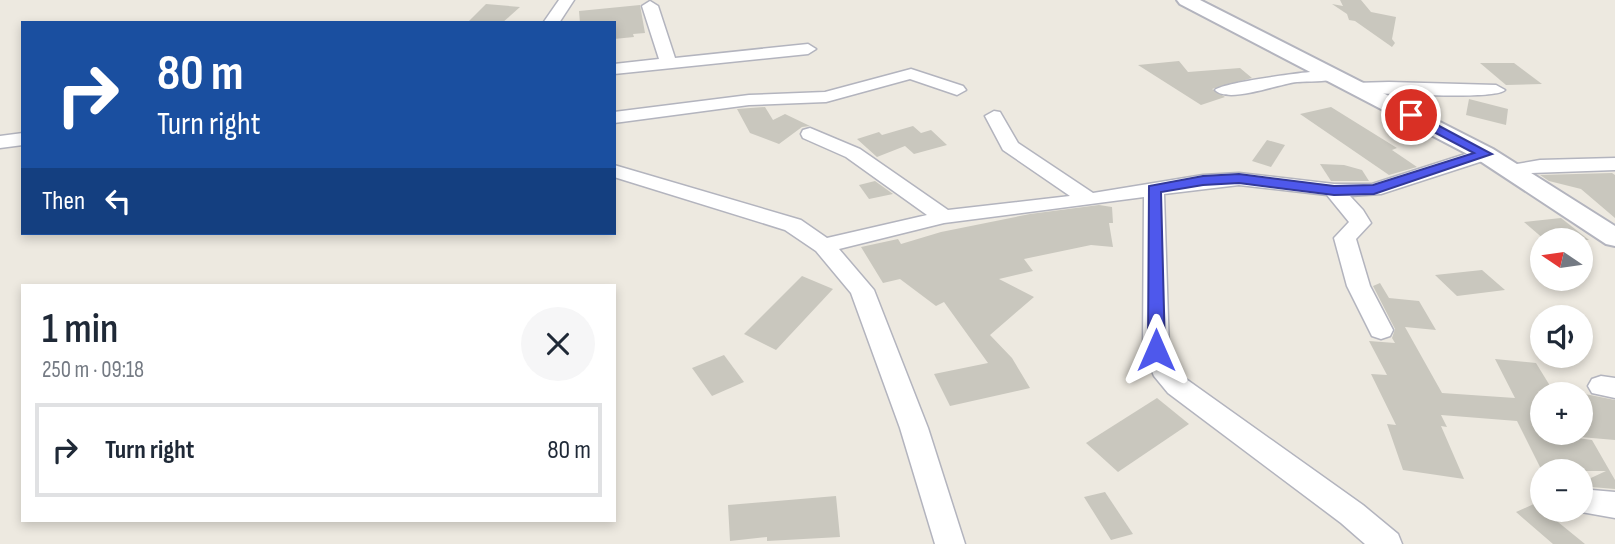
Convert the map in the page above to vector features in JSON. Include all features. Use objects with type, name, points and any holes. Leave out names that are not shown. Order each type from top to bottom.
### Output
[{"type":"street","points":[[552,21],[567,0]]},
{"type":"street","points":[[1186,0],[1354,88],[1431,124],[1512,170],[1615,238]]},
{"type":"street","points":[[650,6],[669,63]]},
{"type":"street","points":[[616,69],[808,49]]},
{"type":"street","points":[[616,118],[749,100],[826,97],[911,74],[957,90]]},
{"type":"street","points":[[1224,90],[1247,88],[1294,77],[1330,75]]},
{"type":"street","points":[[1354,88],[1380,86],[1458,91],[1496,90]]},
{"type":"street","points":[[994,116],[1010,146],[1089,200]]},
{"type":"street","points":[[810,134],[853,153],[944,217]]},
{"type":"street","points":[[0,142],[21,139]]},
{"type":"street","points":[[824,246],[944,217],[1089,200],[1203,181],[1239,179],[1334,190],[1374,190],[1485,154]]},
{"type":"street","points":[[1512,170],[1540,166],[1615,164]]},
{"type":"street","points":[[616,172],[793,225],[824,246],[862,290],[914,428],[950,544]]},
{"type":"street","points":[[1154,189],[1156,350],[1163,369],[1177,386],[1352,514],[1387,544]]},
{"type":"street","points":[[1334,190],[1339,200],[1359,216],[1360,223],[1345,238],[1365,304],[1381,330]]},
{"type":"street","points":[[1593,502],[1615,505]]},
{"type":"building","points":[[1340,0],[1361,0],[1371,12],[1396,17],[1392,39],[1395,43],[1392,47],[1355,21],[1349,20],[1347,14],[1332,4],[1343,6]]},
{"type":"building","points":[[486,4],[520,7],[504,21],[469,21]]},
{"type":"building","points":[[640,5],[645,33],[616,39],[616,21],[580,21],[579,11]]},
{"type":"building","points":[[1179,61],[1188,72],[1240,68],[1252,78],[1212,89],[1225,97],[1201,105],[1138,65]]},
{"type":"building","points":[[1480,63],[1514,63],[1542,84],[1506,85]]},
{"type":"building","points":[[1469,99],[1508,109],[1506,125],[1466,115]]},
{"type":"building","points":[[765,107],[773,120],[785,114],[810,126],[802,127],[779,144],[750,133],[737,109]]},
{"type":"building","points":[[1331,107],[1397,148],[1392,150],[1417,167],[1389,175],[1300,114]]},
{"type":"building","points":[[913,126],[921,133],[931,130],[947,145],[914,154],[905,146],[877,157],[857,139],[879,132],[882,135]]},
{"type":"building","points":[[1267,140],[1285,145],[1271,167],[1252,161]]},
{"type":"building","points":[[1320,164],[1344,165],[1362,170],[1369,181],[1331,181]]},
{"type":"building","points":[[1540,175],[1615,175],[1615,218],[1581,189],[1549,181]]},
{"type":"building","points":[[875,181],[893,194],[869,199],[859,185]]},
{"type":"building","points":[[1099,205],[1112,207],[1113,223],[1109,223],[1113,247],[1091,245],[1024,259],[1033,271],[999,279],[1034,297],[990,335],[1012,358],[1030,388],[950,406],[934,374],[988,363],[944,302],[936,306],[900,279],[883,283],[861,247],[898,239],[901,244],[941,232],[1030,214]]},
{"type":"building","points":[[1561,218],[1574,228],[1531,228],[1524,222]]},
{"type":"building","points":[[1482,270],[1505,290],[1457,296],[1435,275]]},
{"type":"building","points":[[802,276],[833,289],[776,350],[744,334]]},
{"type":"building","points":[[1380,283],[1389,298],[1419,301],[1436,330],[1405,327],[1442,393],[1515,398],[1495,359],[1530,362],[1530,368],[1539,368],[1548,382],[1530,382],[1530,445],[1593,445],[1593,442],[1615,480],[1615,489],[1593,487],[1593,477],[1606,471],[1593,471],[1593,459],[1536,459],[1517,421],[1441,415],[1447,427],[1441,426],[1464,479],[1403,470],[1387,424],[1396,425],[1371,374],[1387,375],[1369,341],[1395,343],[1392,338],[1395,329],[1373,286]]},
{"type":"building","points":[[724,355],[744,382],[712,396],[692,368]]},
{"type":"building","points":[[1593,396],[1615,400],[1615,440],[1593,438]]},
{"type":"building","points":[[1157,398],[1189,424],[1118,472],[1086,443]]},
{"type":"building","points":[[1105,492],[1133,534],[1111,540],[1084,497]]},
{"type":"building","points":[[836,496],[840,537],[767,541],[767,537],[730,541],[728,505]]},
{"type":"building","points":[[1530,506],[1530,522],[1558,522],[1585,544],[1553,544],[1516,512]]},
{"type":"route","points":[[1156,350],[1154,189],[1203,181],[1239,179],[1334,190],[1374,190],[1485,154],[1411,115]]}]
